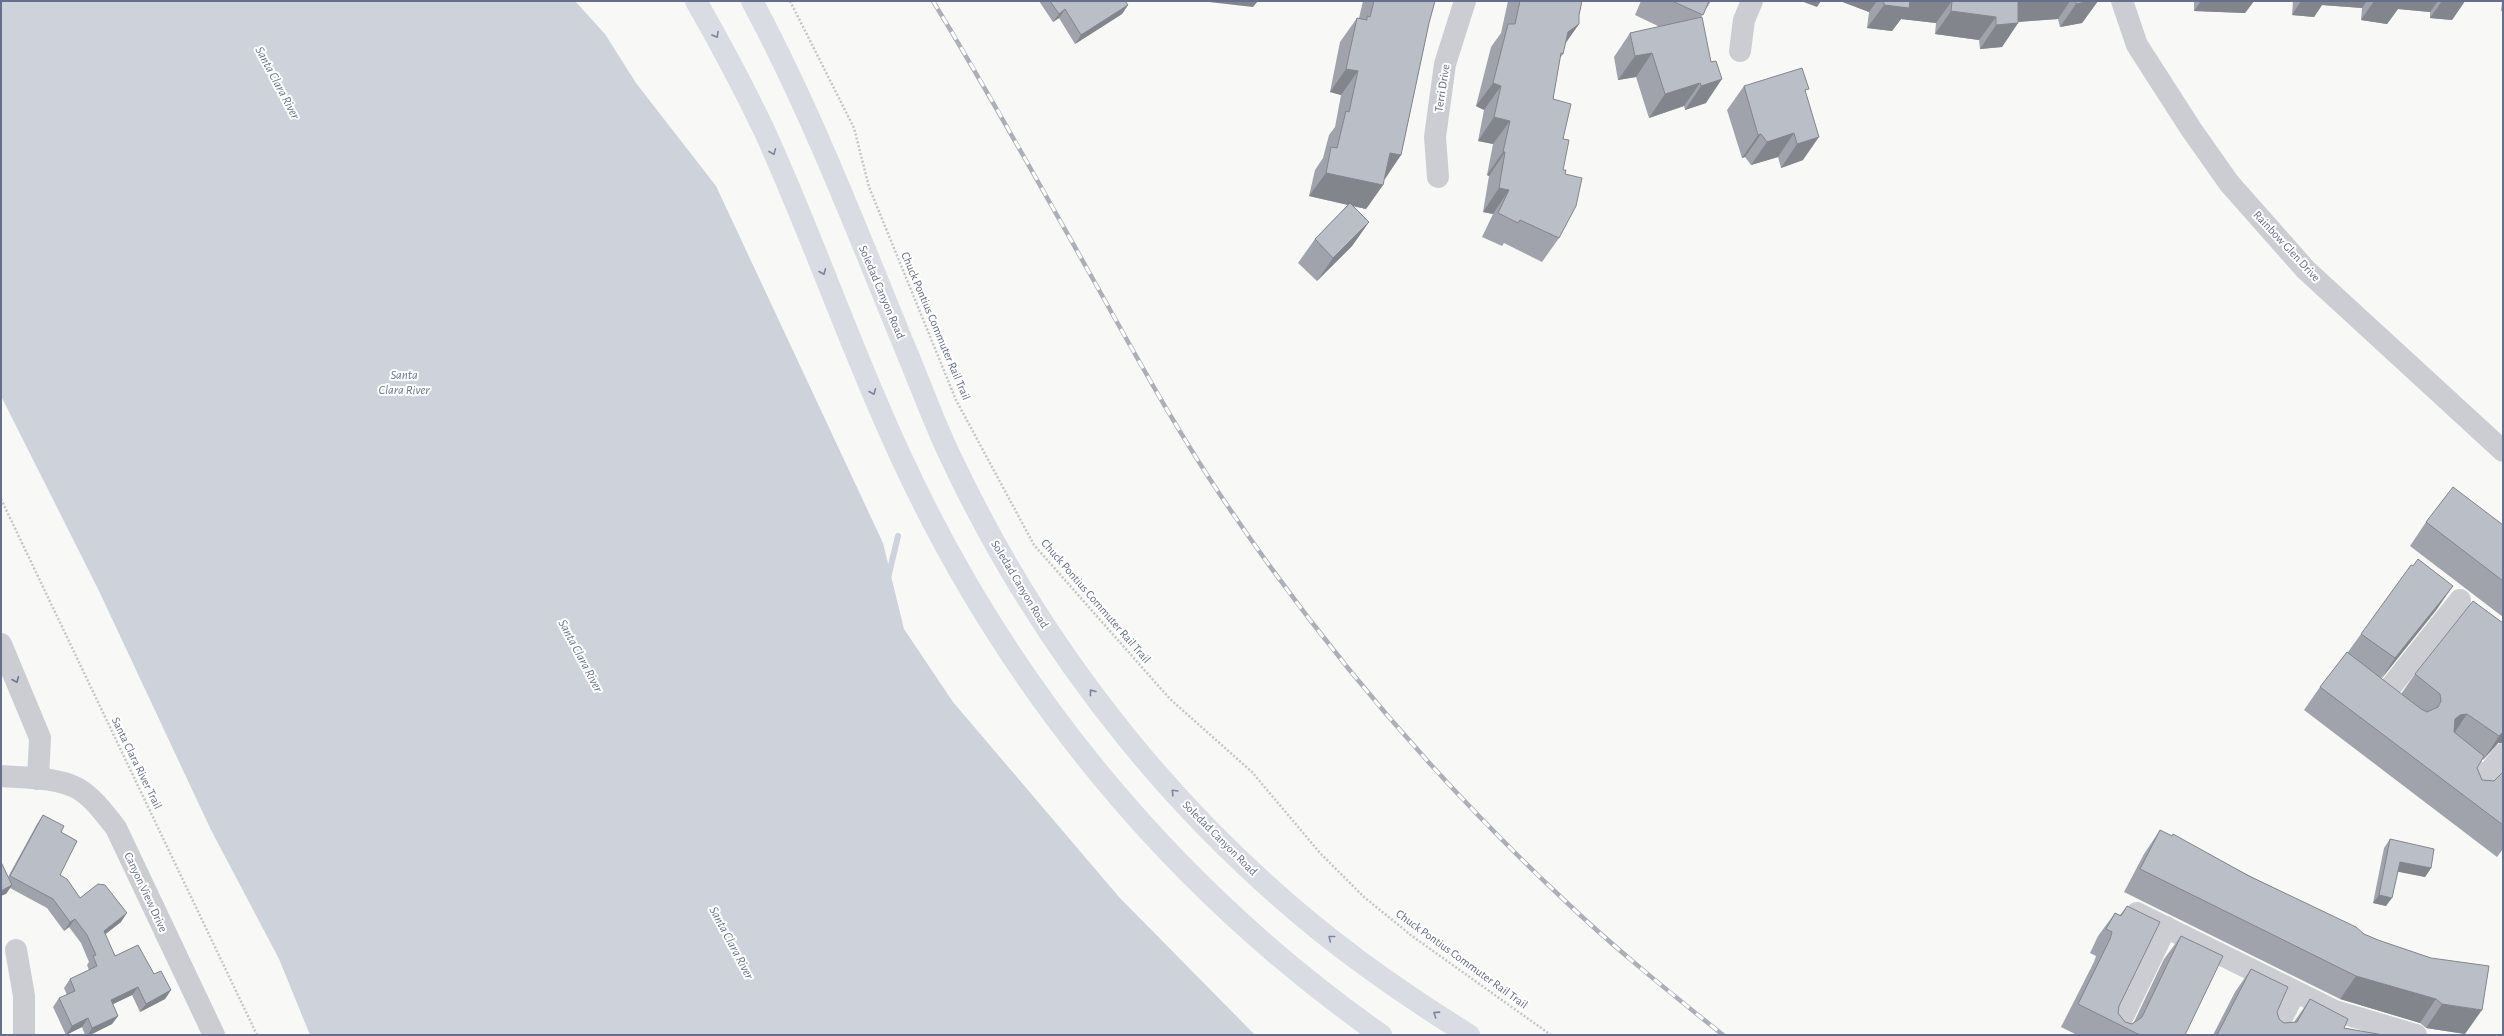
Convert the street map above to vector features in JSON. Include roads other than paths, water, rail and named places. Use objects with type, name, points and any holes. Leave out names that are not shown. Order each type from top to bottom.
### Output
[{"type":"main road","points":[[696,1],[731,62],[765,132],[900,456],[945,547],[996,634],[1053,717],[1106,784],[1184,871],[1258,940],[1336,1004],[1381,1035]]},
{"type":"main road","name":"Soledad Canyon Road","points":[[752,1],[779,51],[811,119],[952,460],[981,518],[1048,630],[1085,684],[1168,785],[1260,878],[1360,961],[1469,1035]]},
{"type":"street","name":"Terri Drive","points":[[1438,177],[1435,137],[1445,64],[1465,1]]},
{"type":"street","points":[[1740,51],[1744,20],[1752,1]]},
{"type":"street","name":"Rainbow Glen Drive","points":[[2122,1],[2138,46],[2190,129],[2229,183],[2306,270],[2503,451]]},
{"type":"street","points":[[2443,587],[2478,613]]},
{"type":"street","points":[[2381,699],[2460,600]]},
{"type":"street","points":[[1,644],[40,738],[42,780]]},
{"type":"street","points":[[2364,686],[2400,713]]},
{"type":"street","points":[[2449,750],[2479,786],[2503,791]]},
{"type":"street","points":[[2479,786],[2503,754]]},
{"type":"street","name":"Canyon View Drive","points":[[1,776],[42,780],[77,788],[98,806],[116,828],[214,1035]]},
{"type":"street","points":[[2137,913],[2335,1011],[2414,1035]]},
{"type":"street","points":[[2114,1035],[2166,927]]},
{"type":"street","points":[[16,950],[24,996],[24,1035]]},
{"type":"street","points":[[2273,1035],[2296,992]]},
{"type":"water","name":"Santa Clara River","points":[[1,1],[575,1],[605,34],[636,83],[716,186],[883,543],[904,629],[953,702],[1119,897],[1255,1035],[310,1035],[279,959],[211,830],[99,591],[1,396]]},
{"type":"waterway","points":[[888,578],[898,536]]},
{"type":"railway","points":[[933,1],[995,105],[1174,421],[1225,502],[1262,556],[1301,608],[1341,660],[1425,759],[1515,853],[1601,934],[1723,1035]]}]
